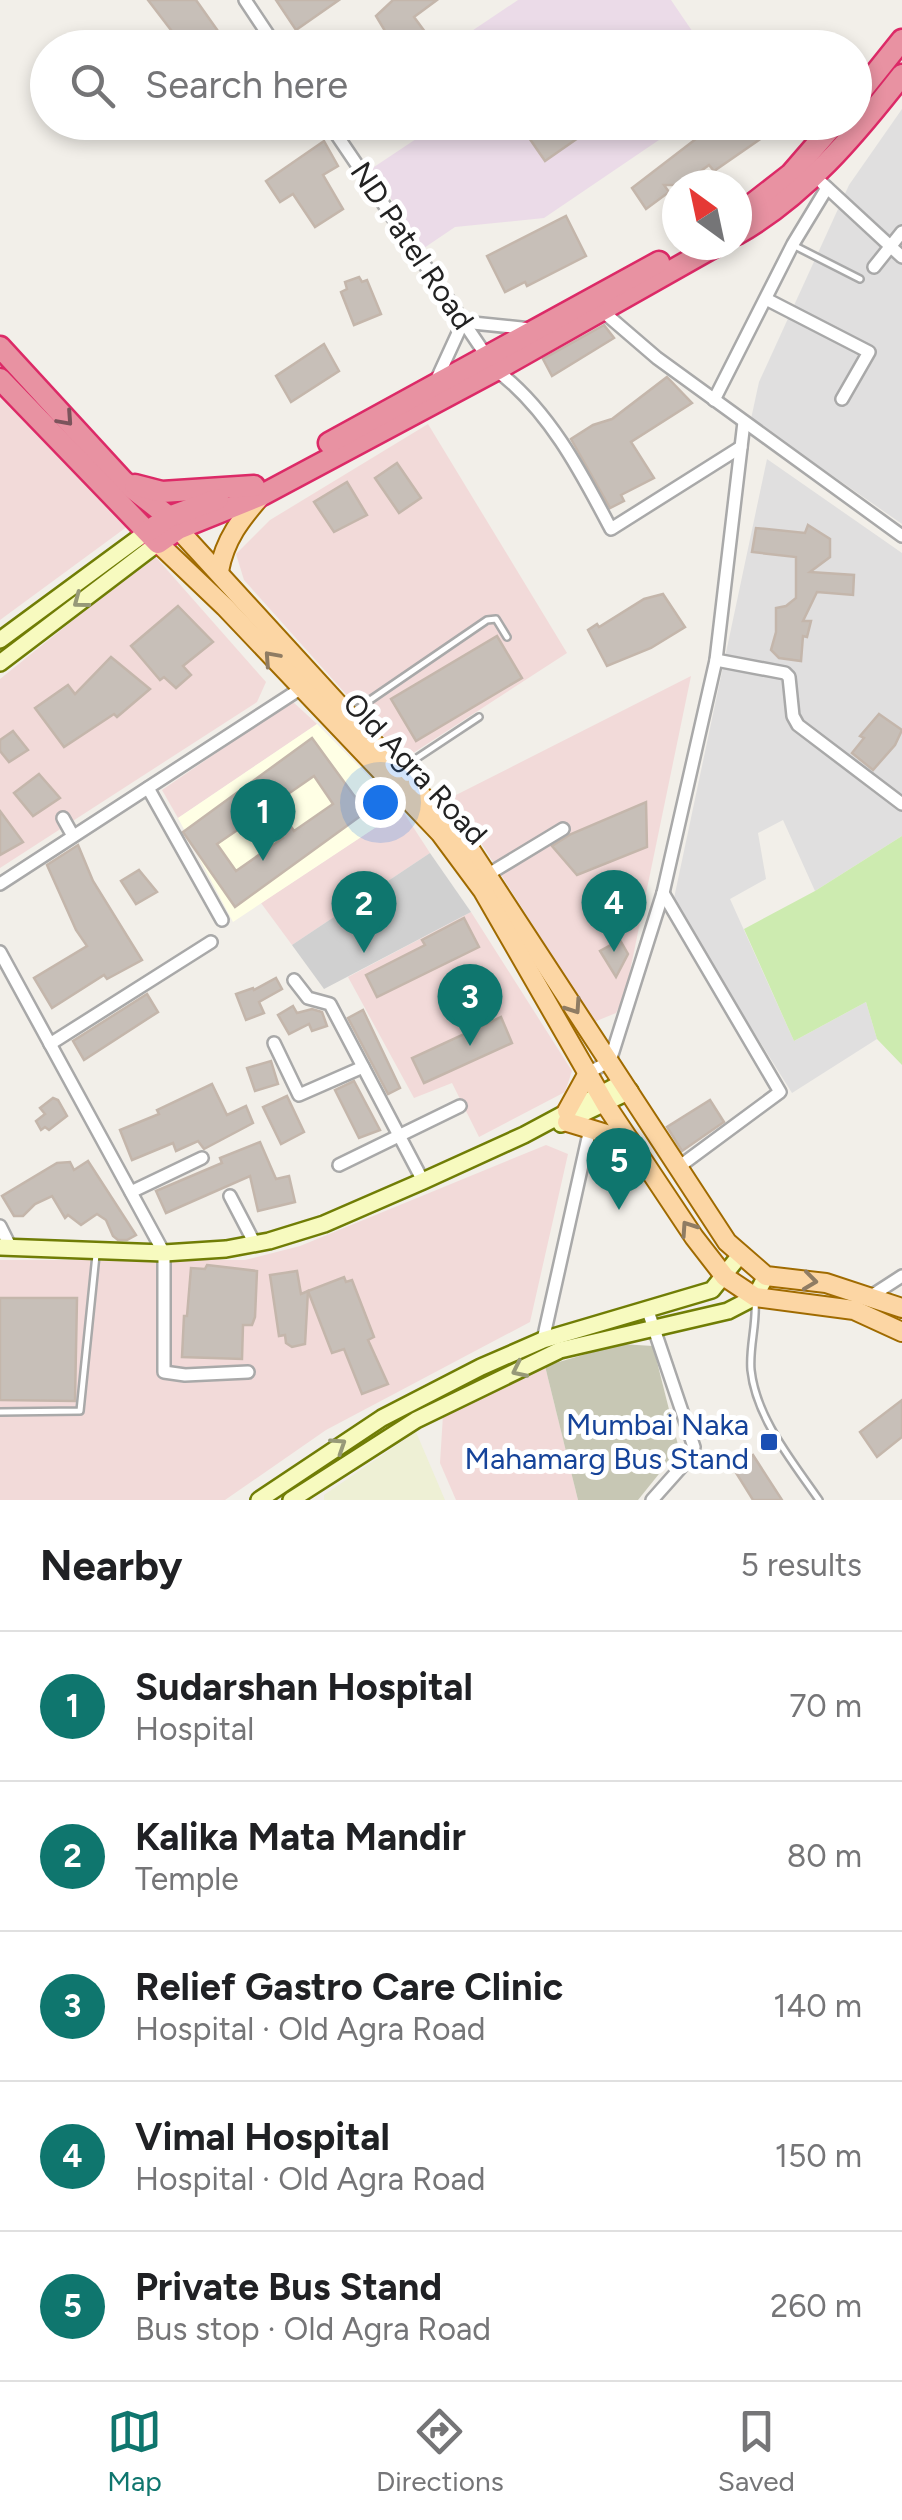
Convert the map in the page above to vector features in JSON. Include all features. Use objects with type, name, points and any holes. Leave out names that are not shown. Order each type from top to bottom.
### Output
[{"type":"highway","points":[[872,78],[902,40]]},
{"type":"highway","points":[[872,109],[902,75]]},
{"type":"highway","points":[[752,208],[815,175],[829,140]]},
{"type":"highway","points":[[752,226],[815,175],[845,140]]},
{"type":"highway","points":[[153,537],[174,523],[258,490],[595,304],[666,260]]},
{"type":"highway","points":[[124,482],[162,492],[258,490],[435,383],[491,362],[535,329],[686,260]]},
{"type":"highway","name":"Old Agra Road","points":[[0,347],[124,482],[174,523]]},
{"type":"highway","name":"Old Agra Road","points":[[0,379],[153,537]]},
{"type":"main road","points":[[219,571],[236,525],[258,490]]},
{"type":"main road","name":"Old Agra Road","points":[[174,523],[440,833],[483,891],[630,1141],[725,1277],[754,1297]]},
{"type":"main road","points":[[0,640],[153,537]]},
{"type":"main road","points":[[0,663],[153,537]]},
{"type":"main road","name":"Old Agra Road","points":[[153,537],[226,607],[300,689],[399,770],[468,846],[734,1248],[766,1276]]},
{"type":"main road","points":[[566,1117],[588,1073]]},
{"type":"main road","points":[[6,1248],[164,1253],[254,1244],[324,1224],[566,1117],[626,1086]]},
{"type":"main road","points":[[566,1117],[630,1141]]},
{"type":"main road","points":[[291,1500],[310,1494],[416,1420],[560,1350],[651,1319],[712,1290],[725,1277],[734,1248]]},
{"type":"main road","points":[[259,1500],[382,1418],[480,1367],[543,1340],[651,1319],[728,1311],[754,1297],[766,1276],[826,1283],[902,1308]]},
{"type":"main road","points":[[754,1297],[854,1310],[902,1332]]},
{"type":"street","points":[[244,0],[265,30]]},
{"type":"street","name":"ND Patel Road","points":[[340,140],[491,362],[519,389],[570,453],[611,530],[742,447]]},
{"type":"street","points":[[714,400],[793,244],[815,175],[902,257]]},
{"type":"street","points":[[874,267],[902,232]]},
{"type":"street","points":[[766,299],[869,352],[842,399]]},
{"type":"street","points":[[595,304],[657,358],[901,535]]},
{"type":"street","points":[[435,383],[463,322],[535,329]]},
{"type":"street","points":[[588,1073],[610,1061],[662,894],[716,660],[744,422]]},
{"type":"street","points":[[716,660],[786,673],[798,725],[902,804]]},
{"type":"street","points":[[0,884],[300,689]]},
{"type":"street","points":[[148,788],[222,920]]},
{"type":"street","points":[[90,826],[96,811]]},
{"type":"street","points":[[63,818],[73,836]]},
{"type":"street","points":[[487,875],[563,829]]},
{"type":"street","points":[[662,894],[780,1092],[680,1166]]},
{"type":"street","points":[[50,1044],[211,942]]},
{"type":"street","points":[[0,952],[164,1253],[164,1372],[185,1376],[248,1372]]},
{"type":"street","points":[[294,980],[308,998],[330,1004],[423,1181]]},
{"type":"street","points":[[274,1043],[299,1095],[363,1067]]},
{"type":"street","points":[[340,1164],[460,1106]]},
{"type":"street","points":[[543,1340],[590,1129]]},
{"type":"street","points":[[131,1192],[202,1158]]},
{"type":"street","points":[[230,1196],[254,1244]]},
{"type":"street","points":[[0,1226],[6,1248]]},
{"type":"street","points":[[854,1310],[902,1276]]},
{"type":"street","points":[[651,1319],[694,1447],[659,1497]]},
{"type":"street","points":[[301,1470],[310,1494]]},
{"type":"lane","points":[[793,244],[860,279]]},
{"type":"lane","points":[[342,720],[488,620],[496,619],[507,637]]},
{"type":"lane","points":[[399,770],[479,718]]},
{"type":"lane","points":[[0,1412],[80,1411],[97,1251]]},
{"type":"lane","points":[[754,1297],[757,1319],[751,1368],[758,1398],[777,1437],[818,1500]]},
{"type":"shaded area","points":[[518,0],[671,0],[691,30],[473,30]]},
{"type":"shaded area","points":[[902,109],[902,524],[751,419],[759,382],[849,185]]},
{"type":"shaded area","points":[[414,140],[659,140],[544,218],[455,227],[424,248],[371,169]]},
{"type":"shaded area","points":[[0,391],[128,526],[0,620]]},
{"type":"shaded area","points":[[428,424],[567,653],[404,759],[244,580],[236,554],[270,520]]},
{"type":"shaded area","points":[[767,459],[902,553],[902,836],[815,891],[783,820],[758,833],[766,879],[730,899],[794,1041],[866,1002],[877,1039],[792,1093],[673,903]]},
{"type":"shaded area","points":[[154,555],[266,682],[257,702],[0,868],[0,679]]},
{"type":"shaded area","points":[[691,676],[625,995],[616,1013],[594,1022],[452,797]]},
{"type":"shaded area","points":[[292,701],[317,724],[178,818],[162,790]]},
{"type":"shaded area","points":[[317,724],[402,810],[233,922],[178,818]]},
{"type":"shaded area","points":[[402,810],[430,853],[292,945],[261,903]]},
{"type":"shaded area","points":[[430,853],[471,912],[324,989],[292,945]]},
{"type":"shaded area","points":[[471,912],[572,1071],[565,1092],[479,1137],[452,1083],[414,1098],[348,977]]},
{"type":"shaded area","points":[[546,1145],[568,1154],[530,1322],[326,1430],[225,1500],[0,1500],[0,1260],[245,1260],[300,1246]]},
{"type":"shaded area","points":[[621,1344],[653,1346],[679,1449],[638,1500],[578,1500],[545,1366]]},
{"type":"shaded area","points":[[545,1366],[578,1500],[456,1500],[440,1463],[443,1415]]},
{"type":"shaded area","points":[[416,1432],[445,1500],[324,1500],[324,1495]]},
{"type":"green space","points":[[902,836],[902,1065],[877,1039],[866,1002],[794,1041],[744,929],[815,891]]},
{"type":"building","points":[[148,0],[196,0],[217,30],[171,30]]},
{"type":"building","points":[[276,0],[339,0],[296,30]]},
{"type":"building","points":[[393,0],[437,0],[414,17],[424,30],[384,30],[376,16]]},
{"type":"building","points":[[531,140],[575,140],[545,161]]},
{"type":"building","points":[[695,140],[759,140],[715,170],[709,165],[702,170],[662,170],[662,197],[646,209],[632,188]]},
{"type":"building","points":[[324,141],[338,166],[323,175],[343,209],[315,227],[293,194],[280,202],[266,181]]},
{"type":"building","points":[[566,216],[586,256],[527,286],[525,282],[505,292],[487,256]]},
{"type":"building","points":[[359,277],[362,282],[367,280],[381,314],[354,325],[341,292],[347,289],[345,282]]},
{"type":"building","points":[[604,325],[614,338],[552,376],[543,359]]},
{"type":"building","points":[[324,344],[339,371],[291,402],[276,376]]},
{"type":"building","points":[[667,377],[692,403],[631,442],[654,478],[621,495],[624,501],[610,508],[571,439],[612,419]]},
{"type":"building","points":[[397,463],[421,498],[399,513],[375,478]]},
{"type":"building","points":[[347,482],[367,515],[334,532],[314,502]]},
{"type":"building","points":[[808,525],[830,539],[830,557],[810,572],[854,575],[853,595],[817,592],[803,621],[811,621],[807,637],[803,636],[801,661],[779,658],[771,650],[776,608],[796,598],[796,557],[752,552],[756,528],[805,533]]},
{"type":"building","points":[[663,594],[685,627],[651,648],[607,666],[588,630],[644,599]]},
{"type":"building","points":[[178,606],[213,642],[183,666],[191,675],[176,688],[164,677],[160,680],[131,646]]},
{"type":"building","points":[[497,636],[522,678],[416,741],[391,699]]},
{"type":"building","points":[[111,657],[150,689],[117,717],[114,714],[64,747],[35,708],[68,685],[75,694]]},
{"type":"building","points":[[879,714],[902,730],[895,745],[873,770],[852,753],[864,738],[860,736]]},
{"type":"building","points":[[13,731],[28,750],[9,762],[0,751],[0,740]]},
{"type":"building","points":[[312,738],[366,812],[235,907],[183,832]],"holes":[[[314,776],[333,804],[294,831],[275,803]],[[265,811],[283,838],[236,871],[217,844]]]},
{"type":"building","points":[[39,774],[60,798],[33,816],[14,793]]},
{"type":"building","points":[[646,802],[647,847],[577,875],[552,846],[571,834]]},
{"type":"building","points":[[0,811],[23,842],[0,855]]},
{"type":"building","points":[[78,845],[93,881],[142,960],[107,979],[104,975],[52,1008],[34,978],[87,946],[47,865]]},
{"type":"building","points":[[139,870],[157,892],[136,904],[121,881]]},
{"type":"building","points":[[464,918],[479,947],[377,997],[366,975],[425,945],[422,940]]},
{"type":"building","points":[[620,940],[628,954],[616,977],[600,951]]},
{"type":"building","points":[[276,978],[282,989],[259,1002],[264,1013],[246,1020],[236,994]]},
{"type":"building","points":[[147,994],[158,1012],[84,1060],[73,1041]]},
{"type":"building","points":[[293,1006],[297,1013],[312,1009],[322,1012],[327,1026],[312,1031],[309,1024],[289,1034],[278,1015]]},
{"type":"building","points":[[363,1010],[400,1088],[388,1094],[348,1018]]},
{"type":"building","points":[[501,1017],[512,1043],[424,1083],[412,1058]]},
{"type":"building","points":[[271,1061],[278,1084],[255,1091],[247,1068]]},
{"type":"building","points":[[354,1081],[380,1130],[359,1138],[335,1090]]},
{"type":"building","points":[[212,1084],[227,1115],[246,1106],[253,1123],[204,1149],[198,1141],[176,1151],[173,1143],[132,1160],[120,1130],[159,1114],[157,1110]]},
{"type":"building","points":[[287,1096],[304,1132],[281,1144],[263,1107]]},
{"type":"building","points":[[53,1098],[67,1116],[49,1130],[41,1130],[36,1121],[45,1114],[40,1108]]},
{"type":"building","points":[[710,1100],[724,1122],[682,1151],[667,1127]]},
{"type":"building","points":[[260,1142],[276,1179],[289,1176],[295,1202],[258,1211],[250,1176],[166,1213],[156,1191]]},
{"type":"building","points":[[88,1161],[136,1235],[118,1240],[106,1220],[97,1214],[81,1225],[68,1215],[65,1218],[52,1196],[35,1204],[23,1216],[14,1216],[2,1196],[57,1163],[70,1162],[74,1170]]},
{"type":"building","points":[[207,1265],[257,1271],[255,1317],[252,1325],[243,1325],[242,1359],[182,1357],[191,1268],[205,1269]]},
{"type":"building","points":[[297,1271],[301,1294],[308,1291],[305,1344],[292,1347],[286,1343],[285,1335],[279,1336],[270,1275]]},
{"type":"building","points":[[344,1277],[346,1282],[352,1280],[374,1337],[368,1340],[388,1384],[362,1394],[344,1349],[332,1353],[308,1291]]},
{"type":"building","points":[[0,1298],[77,1298],[75,1401],[0,1400]]},
{"type":"building","points":[[902,1400],[902,1437],[877,1457],[860,1432]]},
{"type":"building","points":[[753,1455],[782,1500],[753,1500],[733,1468]]},
{"type":"place","name":"Sudarshan Hospital","points":[[263,861]]},
{"type":"place","name":"Vimal Hospital","points":[[614,952]]},
{"type":"place","name":"Kalika Mata Mandir","points":[[364,953]]},
{"type":"place","name":"Relief Gastro Care Clinic","points":[[470,1046]]},
{"type":"place","name":"Private Bus Stand","points":[[619,1210]]},
{"type":"place","name":"Mumbai Naka Mahamarg Bus Stand","points":[[769,1442]]}]
